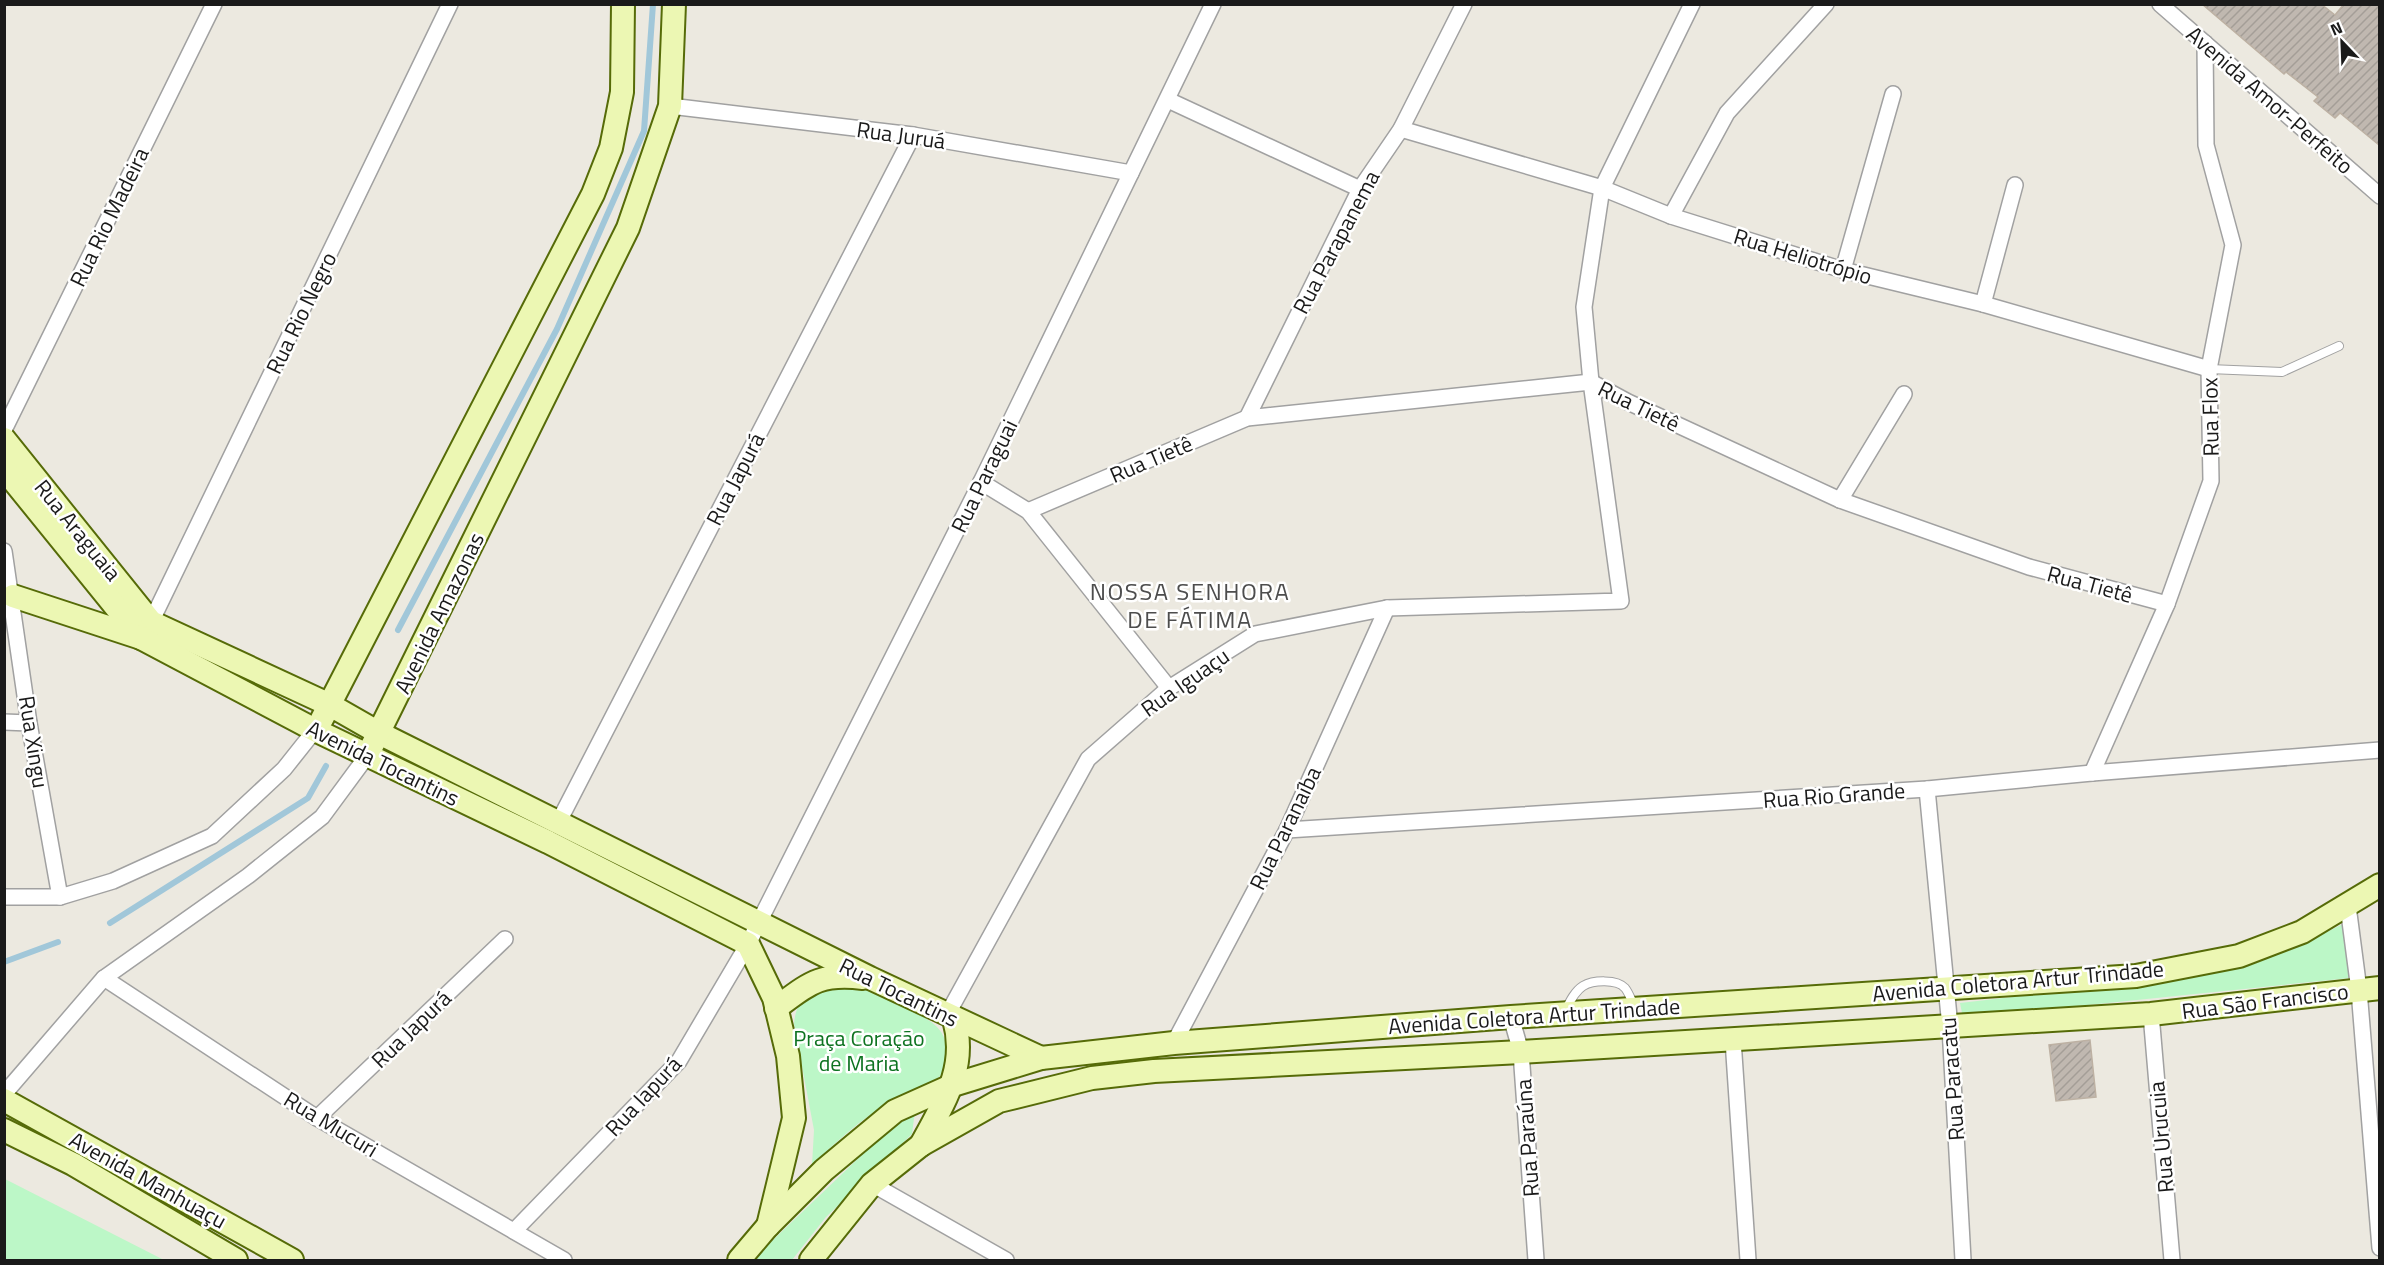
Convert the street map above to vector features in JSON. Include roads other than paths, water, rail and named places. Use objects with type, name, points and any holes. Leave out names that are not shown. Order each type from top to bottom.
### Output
[{"type":"street","name":"Rua Rio Madeira","points":[[4,430],[213,4]]},
{"type":"street","name":"Rua Rio Negro","points":[[146,630],[450,4]]},
{"type":"street","points":[[4,897],[60,897],[113,881],[212,836],[284,769],[315,730],[330,705],[593,194],[611,148],[622,92],[623,4]]},
{"type":"street","name":"Avenida Amazonas","points":[[4,1094],[104,978],[248,876],[322,817],[367,756],[628,228],[670,105],[674,4]]},
{"type":"street","name":"Rua Paraguai","points":[[748,944],[981,482],[1213,4]]},
{"type":"street","name":"Rua Parapanema","points":[[1247,418],[1360,189],[1401,129],[1464,4]]},
{"type":"street","points":[[1591,382],[1584,307],[1602,188],[1692,4]]},
{"type":"street","points":[[1671,216],[1726,113],[1826,4]]},
{"type":"street","name":"Avenida Amor-Perfeito","points":[[2160,4],[2379,196]]},
{"type":"street","name":"Rua Flox","points":[[2092,773],[2167,604],[2211,481],[2209,369],[2233,245],[2206,145],[2205,43]]},
{"type":"street","points":[[1843,270],[1893,94]]},
{"type":"street","points":[[1168,100],[1360,189]]},
{"type":"street","name":"Rua Juruá","points":[[670,105],[913,135],[1131,173]]},
{"type":"street","name":"Rua Heliotrópio","points":[[1401,129],[1602,188],[1671,216],[1843,270],[1983,304],[2209,369]]},
{"type":"street","name":"Rua Japurá","points":[[558,823],[913,135]]},
{"type":"street","points":[[1983,304],[2015,185]]},
{"type":"street","name":"Rua Tietê","points":[[1028,511],[1247,418],[1591,382],[1628,402],[1840,500],[2029,567],[2167,604]]},
{"type":"street","name":"Rua Iguaçu","points":[[951,1017],[1088,759],[1169,688],[1255,634],[1387,608],[1621,601],[1591,382]]},
{"type":"street","points":[[1840,500],[1904,394]]},
{"type":"street","name":"Rua Araguaia","points":[[4,438],[146,630]]},
{"type":"street","name":"Rua Araguaia","points":[[4,469],[146,630]]},
{"type":"street","points":[[981,482],[1028,511],[1169,688]]},
{"type":"street","name":"Rua Xingu","points":[[4,551],[13,596],[29,723],[60,897]]},
{"type":"street","name":"Avenida Tocantins","points":[[13,596],[146,630],[330,705],[379,733],[758,923]]},
{"type":"street","name":"Rua Paranaíba","points":[[1174,1043],[1287,830],[1387,608]]},
{"type":"street","name":"Avenida Tocantins","points":[[146,630],[315,730],[548,842],[748,944]]},
{"type":"street","points":[[4,722],[29,723]]},
{"type":"street","name":"Rua Rio Grande","points":[[1287,830],[1927,789],[2379,750]]},
{"type":"street","name":"Rua Paracatu","points":[[1927,789],[1950,1027],[1963,1260]]},
{"type":"street","name":"Avenida Coletora Artur Trindade","points":[[739,1260],[767,1227],[824,1170],[895,1111],[953,1085],[1041,1058],[1174,1043],[1564,1013],[2136,976],[2227,958],[2302,932],[2379,885]]},
{"type":"street","points":[[2348,906],[2369,989],[2379,1248]]},
{"type":"street","name":"Rua Tocantins","points":[[758,923],[1041,1058]]},
{"type":"street","name":"Rua Japurá","points":[[317,1118],[505,939]]},
{"type":"street","points":[[748,944],[774,998],[788,1056],[794,1118],[767,1227]]},
{"type":"street","name":"Rua Iapurá","points":[[514,1231],[679,1061],[748,944]]},
{"type":"street","points":[[776,1008],[815,980],[831,976],[870,978]]},
{"type":"street","name":"Rua Mucuri","points":[[104,978],[317,1118],[564,1260]]},
{"type":"street","name":"Rua São Francisco","points":[[2151,1014],[2369,989]]},
{"type":"street","name":"Avenida Coletora Artur Trindade","points":[[811,1260],[872,1184],[921,1146],[999,1101],[1092,1078],[1154,1071],[1733,1040],[2151,1014]]},
{"type":"street","name":"Rua Urucuia","points":[[2151,1014],[2172,1260]]},
{"type":"street","points":[[921,1146],[953,1085],[959,1039],[951,1017]]},
{"type":"street","name":"Rua Paraúna","points":[[1511,1017],[1521,1052],[1536,1260]]},
{"type":"street","points":[[1733,1040],[1748,1260]]},
{"type":"street","name":"Avenida Manhuaçu","points":[[4,1100],[292,1260]]},
{"type":"street","name":"Avenida Manhuaçu","points":[[4,1130],[73,1164],[236,1260]]},
{"type":"street","points":[[872,1184],[1006,1260]]},
{"type":"lane","points":[[2209,369],[2282,372],[2339,346]]},
{"type":"waterway","points":[[398,630],[557,329],[644,131],[653,4]]},
{"type":"waterway","points":[[110,923],[308,798],[326,766]]},
{"type":"waterway","points":[[4,962],[58,942]]},
{"type":"district","name":"NOSSA SENHORA DE FÁTIMA","points":[[1190,606]]},
{"type":"park label","name":"Praça Coração de Maria","points":[[859,1050]]}]
